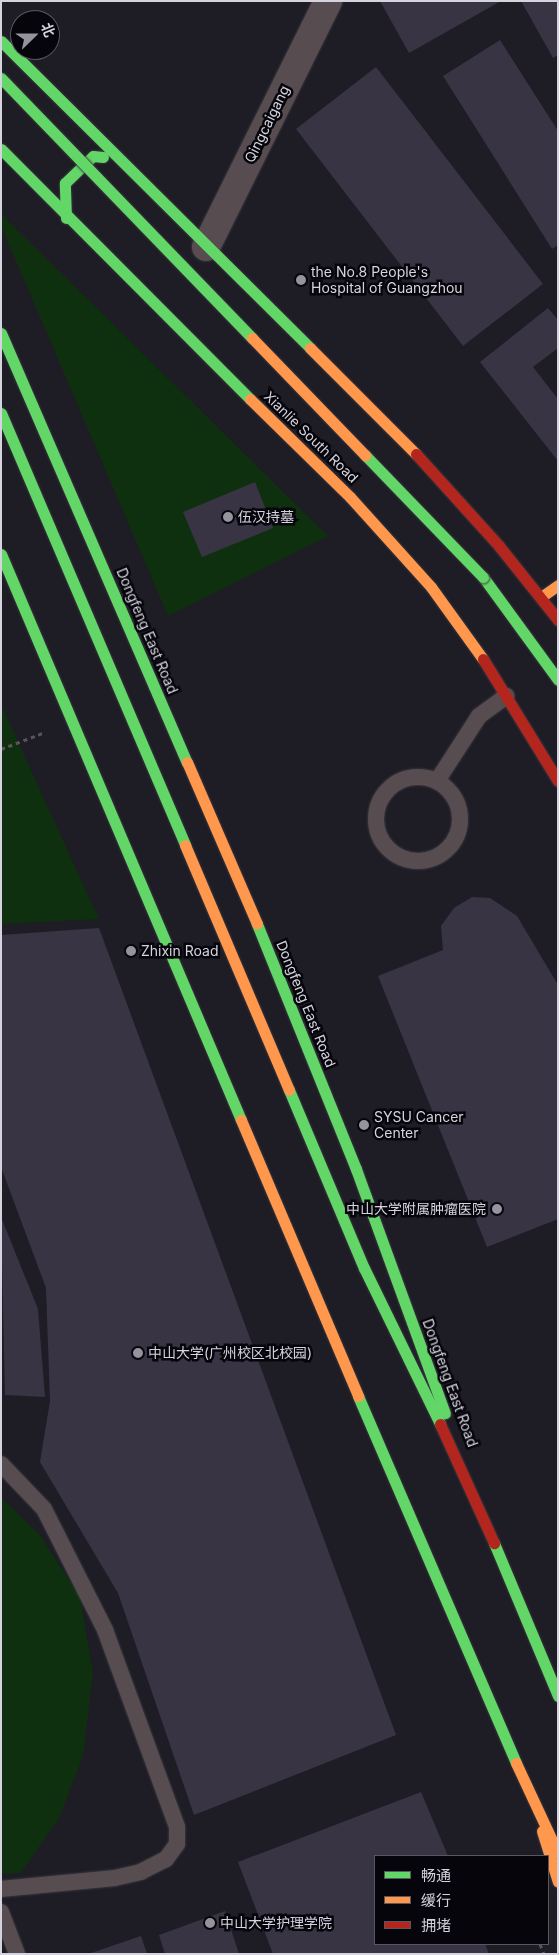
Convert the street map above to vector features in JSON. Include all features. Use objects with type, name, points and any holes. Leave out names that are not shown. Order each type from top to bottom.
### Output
[{"type":"main road","points":[[1,41],[206,247],[412,448],[541,596],[558,620]]},
{"type":"main road","points":[[1,78],[482,577],[558,680]]},
{"type":"main road","name":"Xianlie South Road","points":[[1,149],[66,218],[350,496],[431,587],[507,696],[558,781]]},
{"type":"main road","points":[[66,218],[64,182],[93,156],[117,158]]},
{"type":"main road","name":"Dongfeng East Road","points":[[1,333],[268,949],[359,1178],[476,1499],[558,1696]]},
{"type":"main road","points":[[1,413],[364,1268],[476,1499]]},
{"type":"main road","points":[[1,554],[474,1671],[528,1784],[558,1853]]},
{"type":"main road","points":[[541,596],[558,585]]},
{"type":"main road","points":[[528,1784],[558,1882]]},
{"type":"street","name":"Qingcaigang","points":[[206,247],[328,1]]},
{"type":"lane","points":[[437,781],[479,716],[507,696]]},
{"type":"lane","points":[[420,776],[437,781],[451,792],[460,810],[460,831],[450,849],[427,861],[414,862],[395,856],[381,840],[376,821],[379,803],[388,789],[403,779],[420,776]]},
{"type":"lane","points":[[1,1464],[44,1509],[105,1630],[177,1827],[177,1844],[166,1859],[141,1872],[1,1889]]},
{"type":"lane","points":[[1,1912],[17,1954]]},
{"type":"path","points":[[1,748],[51,730]]},
{"type":"green space","points":[[1,214],[328,536],[168,616],[1,226]]},
{"type":"green space","points":[[1,704],[18,742],[99,919],[1,924]]},
{"type":"green space","points":[[1,1497],[39,1534],[80,1597],[93,1673],[83,1756],[59,1818],[21,1873],[1,1874]]},
{"type":"building","points":[[380,1],[501,1],[409,53]]},
{"type":"building","points":[[521,1],[558,1],[558,55],[553,58]]},
{"type":"building","points":[[500,40],[558,131],[558,245],[552,249],[443,76]]},
{"type":"building","points":[[376,67],[543,284],[463,346],[296,129]]},
{"type":"building","points":[[548,308],[558,320],[558,348],[533,367],[558,399],[558,461],[480,362]]},
{"type":"building","name":"伍汉持墓","points":[[255,482],[273,528],[202,557],[183,512]]},
{"type":"building","points":[[472,897],[490,898],[517,916],[558,985],[558,1219],[487,1247],[378,976],[443,950],[441,926],[454,908]]},
{"type":"building","points":[[99,928],[396,1735],[194,1815],[118,1593],[40,1462],[50,1401],[46,1288],[1,1167],[1,935]]},
{"type":"building","points":[[1,1217],[38,1309],[45,1397],[5,1395]]},
{"type":"building","points":[[421,1792],[448,1855],[374,1855],[374,1945],[485,1945],[489,1954],[273,1954],[238,1862]]},
{"type":"building","name":"中山大学护理学院","points":[[225,1911],[239,1954],[165,1954],[159,1935]]},
{"type":"building","points":[[141,1936],[147,1954],[91,1954],[91,1953]]},
{"type":"traffic: fast","points":[[1,41],[310,348]]},
{"type":"traffic: fast","points":[[1,78],[252,338]]},
{"type":"traffic: fast","points":[[1,149],[250,399]]},
{"type":"traffic: fast","points":[[66,218],[65,183],[93,156],[103,157]]},
{"type":"traffic: fast","points":[[1,333],[187,762]]},
{"type":"traffic: fast","points":[[1,413],[185,845]]},
{"type":"traffic: fast","points":[[365,455],[483,577]]},
{"type":"traffic: fast","points":[[1,554],[241,1120]]},
{"type":"traffic: fast","points":[[483,577],[558,680]]},
{"type":"traffic: fast","points":[[257,924],[356,1169],[445,1413]]},
{"type":"traffic: fast","points":[[289,1090],[364,1268],[440,1424]]},
{"type":"traffic: fast","points":[[358,1396],[516,1763]]},
{"type":"traffic: fast","points":[[494,1543],[558,1696]]},
{"type":"traffic: slow","points":[[252,338],[365,455]]},
{"type":"traffic: slow","points":[[310,348],[416,454]]},
{"type":"traffic: slow","points":[[250,399],[350,497],[431,587],[483,659]]},
{"type":"traffic: slow","points":[[541,597],[558,585]]},
{"type":"traffic: slow","points":[[187,762],[257,924]]},
{"type":"traffic: slow","points":[[185,845],[289,1090]]},
{"type":"traffic: slow","points":[[241,1120],[358,1396]]},
{"type":"traffic: slow","points":[[516,1763],[558,1853]]},
{"type":"traffic: slow","points":[[542,1831],[558,1882]]},
{"type":"traffic: jam","points":[[416,454],[499,546],[558,620]]},
{"type":"traffic: jam","points":[[483,659],[558,781]]},
{"type":"traffic: jam","points":[[440,1424],[494,1543]]},
{"type":"place","name":"the No.8 People's Hospital of Guangzhou","points":[[301,280]]},
{"type":"place","name":"伍汉持墓","points":[[228,517]]},
{"type":"place","name":"Zhixin Road","points":[[131,951]]},
{"type":"place","name":"SYSU Cancer Center","points":[[364,1125]]},
{"type":"place","name":"中山大学附属肿瘤医院","points":[[497,1209]]},
{"type":"place","name":"中山大学(广州校区北校园)","points":[[138,1353]]},
{"type":"place","name":"中山大学护理学院","points":[[210,1923]]}]
